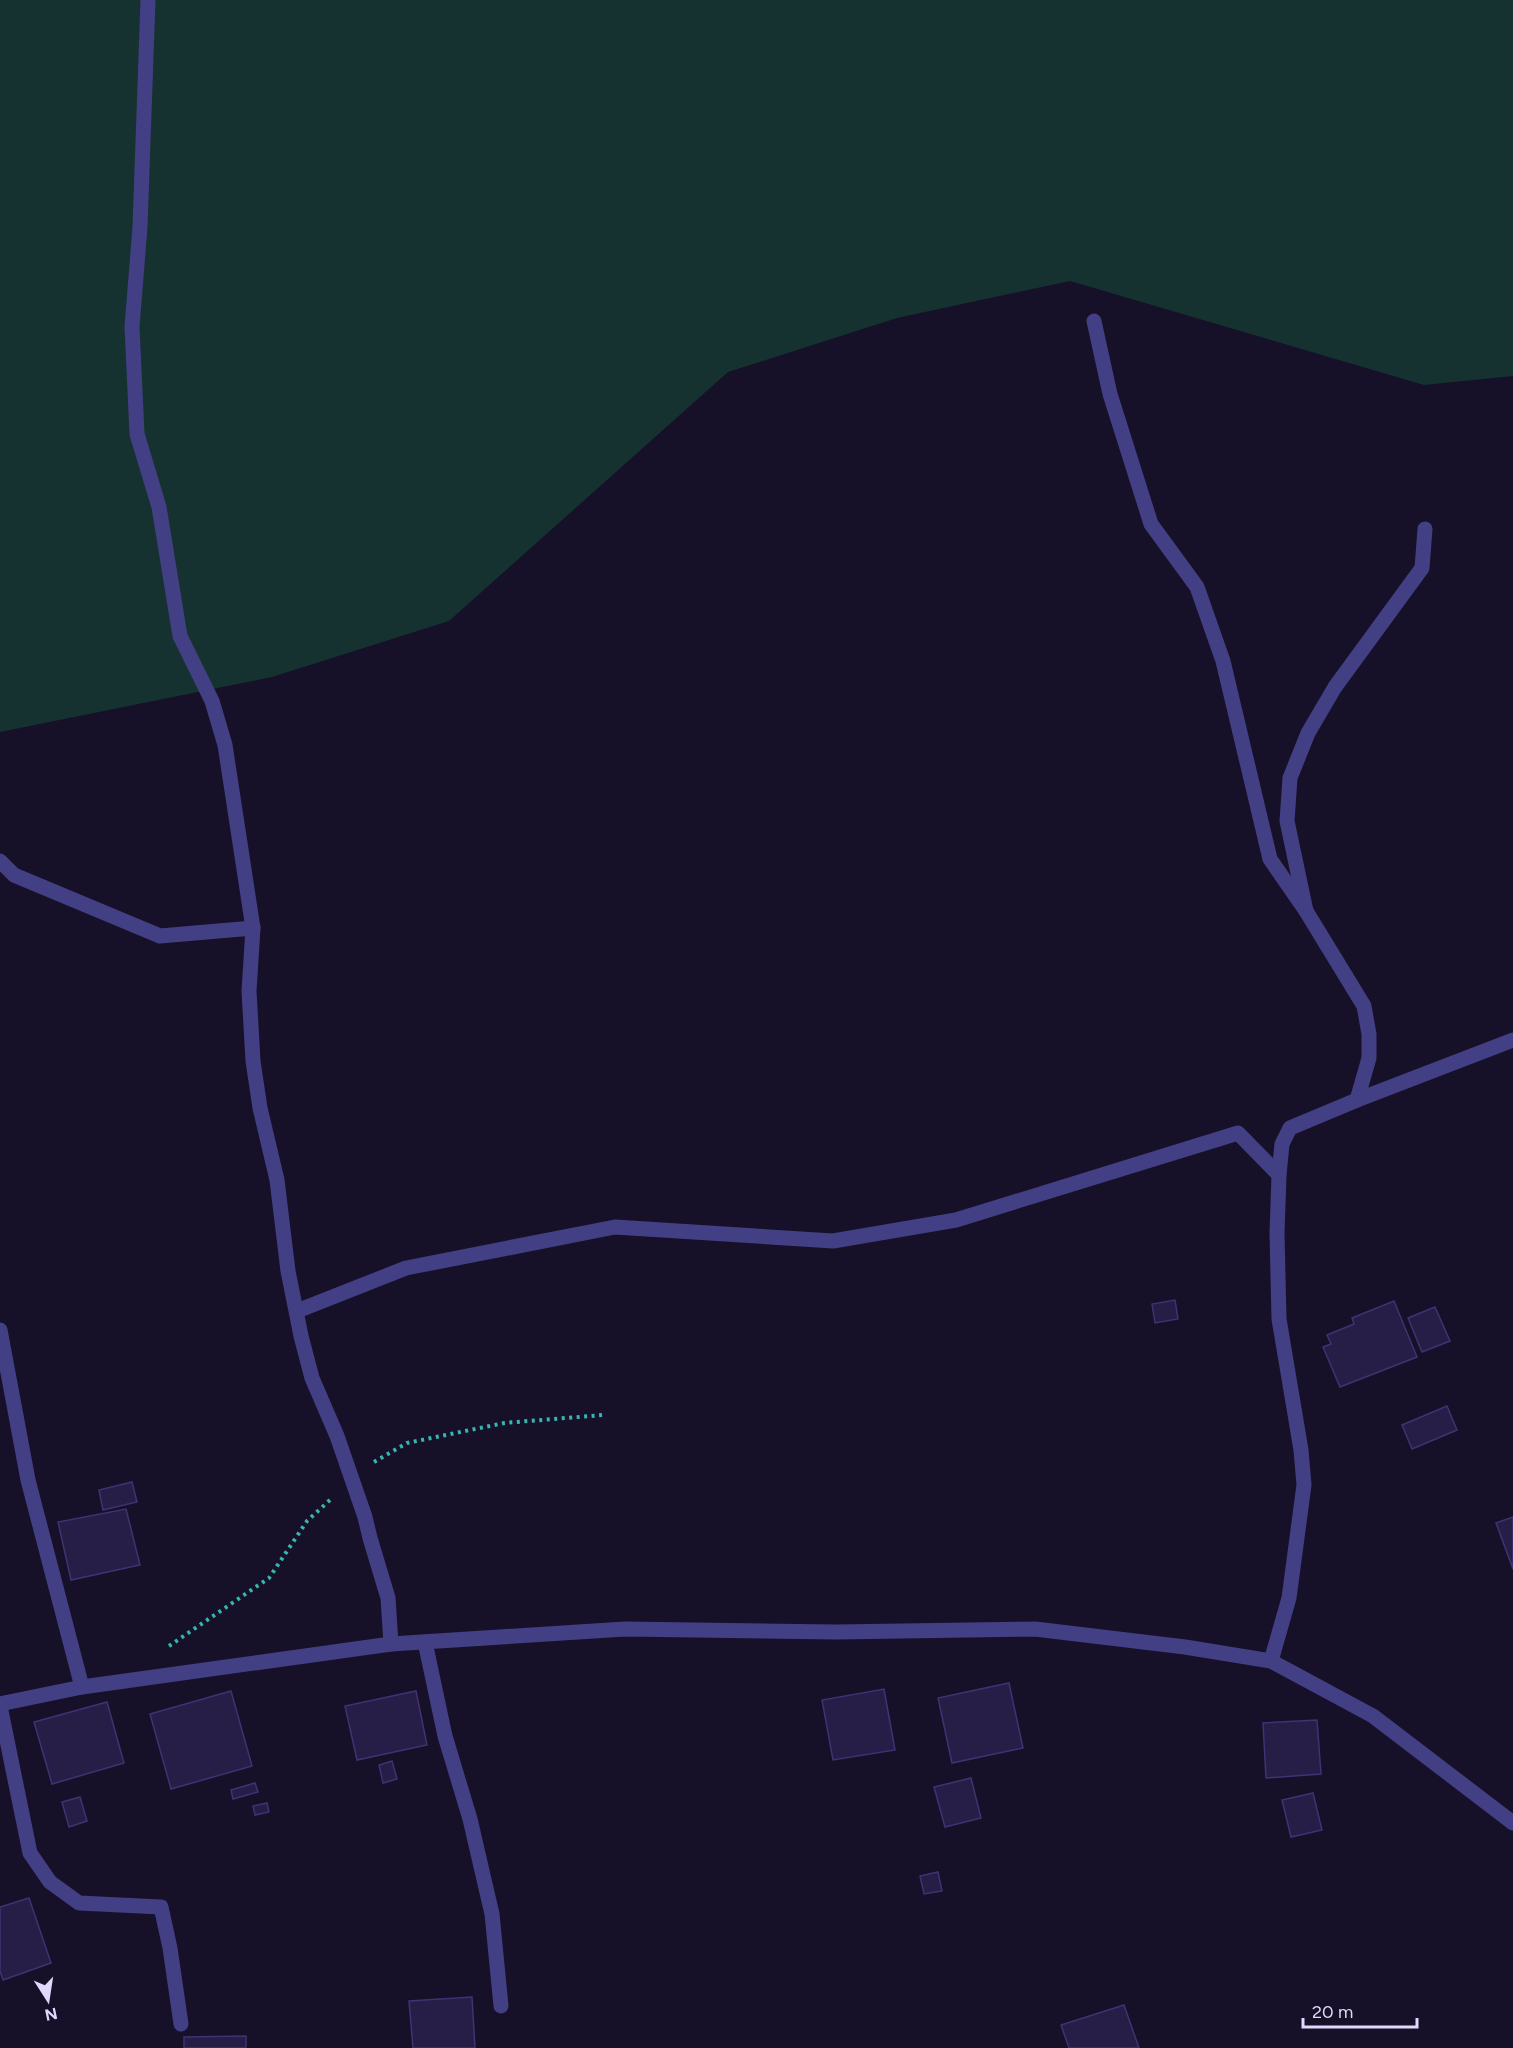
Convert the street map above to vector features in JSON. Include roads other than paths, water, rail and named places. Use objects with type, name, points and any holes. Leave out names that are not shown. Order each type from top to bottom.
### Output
[{"type":"street","points":[[148,0],[140,227],[132,327],[137,434],[159,507],[180,636],[212,701],[225,745],[254,928],[249,991],[253,1061],[260,1108],[277,1180],[288,1271],[312,1378],[337,1436],[359,1497],[388,1598],[391,1644]]},
{"type":"street","points":[[1094,321],[1110,394],[1151,524],[1197,587],[1222,661],[1270,859],[1306,911],[1364,1006],[1369,1034],[1369,1058],[1357,1100]]},
{"type":"street","points":[[1306,911],[1287,821],[1290,778],[1308,733],[1335,687],[1422,568],[1425,529]]},
{"type":"street","points":[[0,861],[14,875],[160,936],[254,928]]},
{"type":"street","points":[[1271,1661],[1289,1598],[1304,1485],[1301,1450],[1281,1344],[1279,1318],[1278,1175],[1282,1144],[1290,1128],[1513,1040]]},
{"type":"street","points":[[297,1311],[406,1268],[615,1227],[833,1241],[956,1220],[1238,1133],[1278,1175]]},
{"type":"street","points":[[0,1330],[28,1480],[82,1687]]},
{"type":"street","points":[[181,2024],[162,1907],[79,1902],[50,1882],[30,1853],[0,1705],[82,1687],[391,1644],[625,1629],[836,1632],[1035,1629],[1185,1647],[1271,1661],[1373,1716],[1513,1823]]},
{"type":"street","points":[[425,1642],[445,1736],[470,1819],[492,1914],[501,2006]]}]
